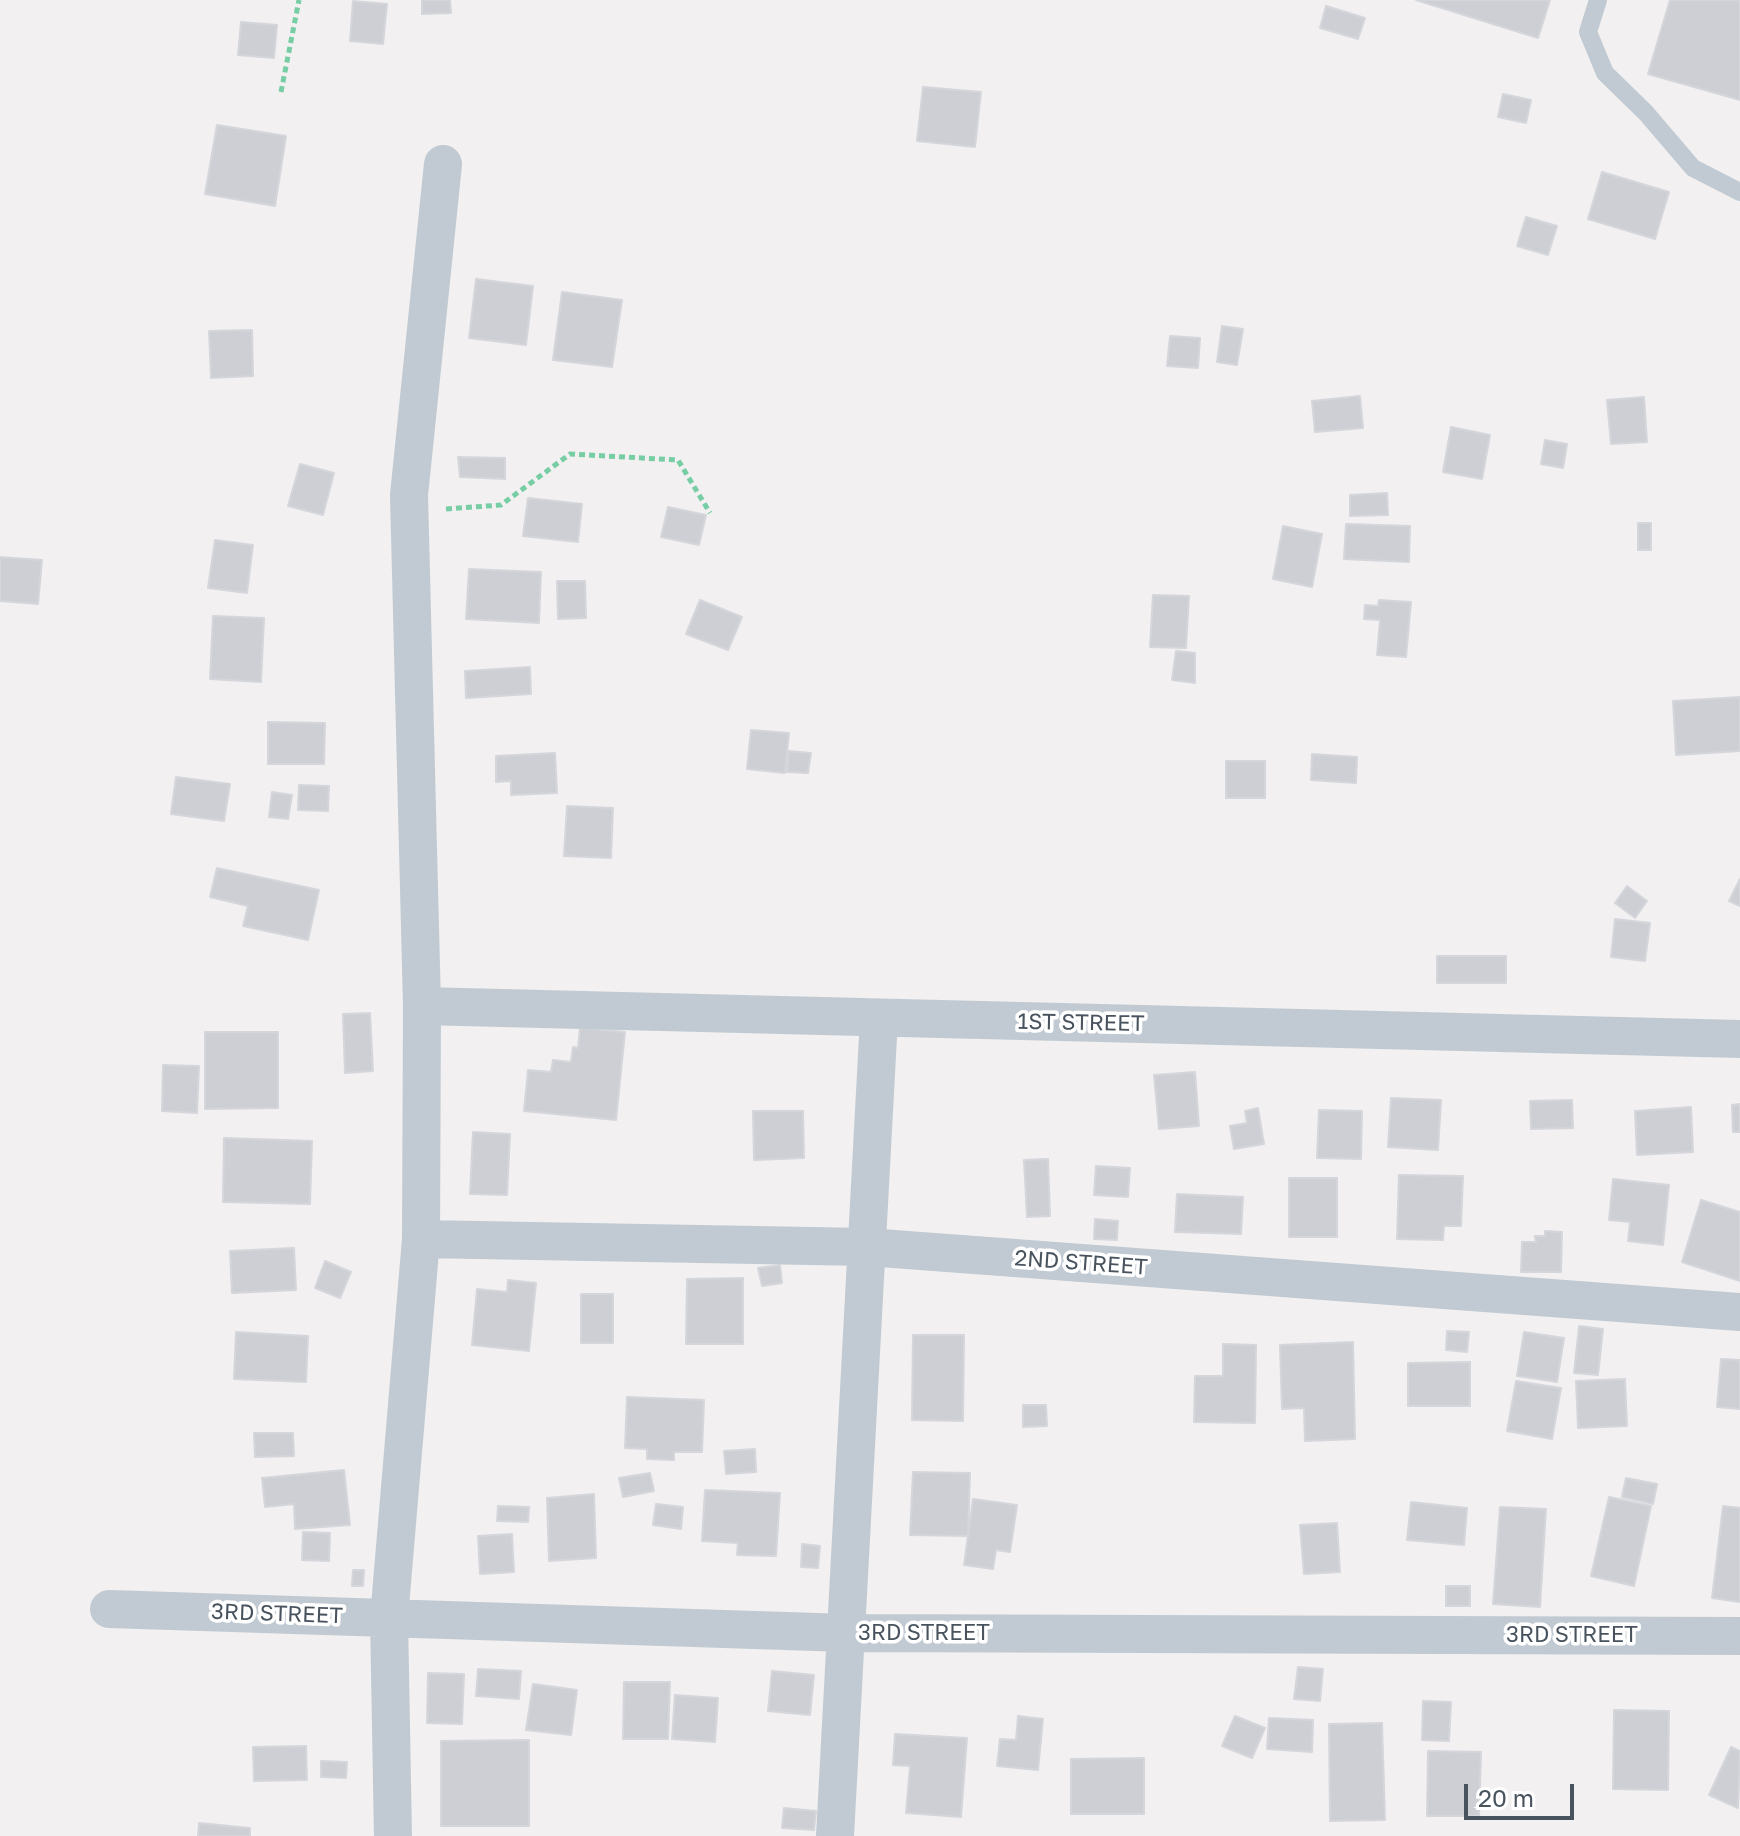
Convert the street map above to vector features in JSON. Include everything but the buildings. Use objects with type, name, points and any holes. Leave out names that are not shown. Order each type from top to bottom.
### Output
[{"type":"street","points":[[393,1836],[389,1618],[421,1239],[422,1006],[409,511],[443,164]]},
{"type":"street","name":"1ST STREET","points":[[422,1006],[1740,1039]]},
{"type":"street","points":[[835,1836],[879,1018]]},
{"type":"street","name":"2ND STREET","points":[[421,1239],[867,1247],[1740,1312]]},
{"type":"street","name":"3RD STREET","points":[[109,1609],[847,1633],[1740,1636]]},
{"type":"lane","points":[[1598,0],[1588,32],[1605,73],[1646,113],[1693,168],[1740,192]]},
{"type":"path","points":[[281,92],[299,0]]},
{"type":"path","points":[[409,511],[501,505],[570,454],[678,460],[710,513]]}]
